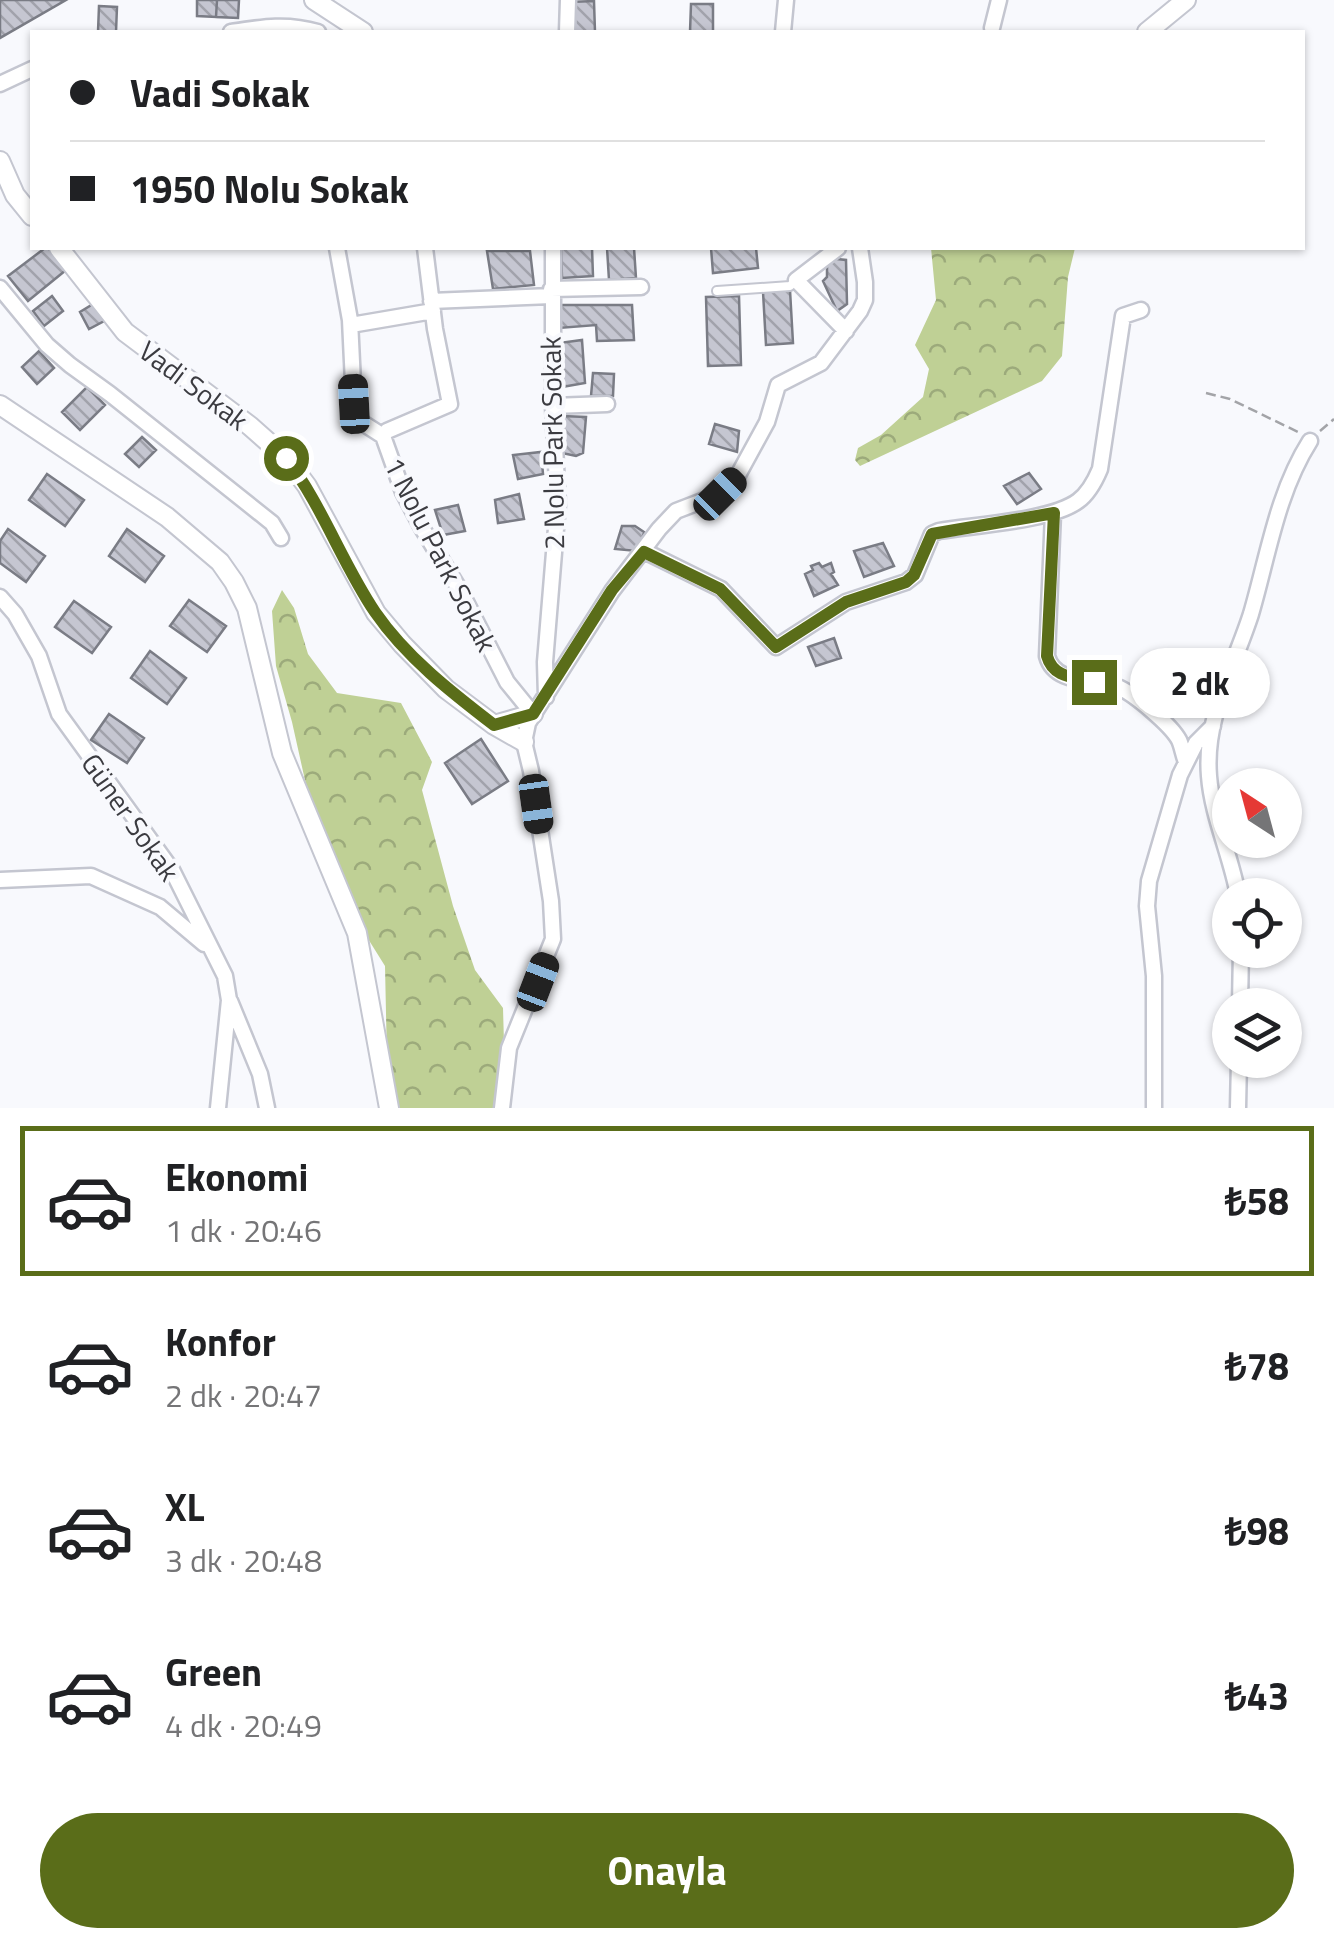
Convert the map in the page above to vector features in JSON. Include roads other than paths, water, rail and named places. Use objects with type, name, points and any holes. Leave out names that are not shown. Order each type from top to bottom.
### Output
[{"type":"street","points":[[314,0],[360,30]]},
{"type":"street","points":[[567,30],[568,0]]},
{"type":"street","points":[[783,30],[786,0]]},
{"type":"street","points":[[992,28],[999,0]]},
{"type":"street","points":[[1149,30],[1186,0]]},
{"type":"street","points":[[243,30],[273,25],[302,30]]},
{"type":"street","points":[[0,84],[30,70]]},
{"type":"street","points":[[0,161],[15,195],[30,214]]},
{"type":"street","name":"Vadi Sokak","points":[[61,250],[125,332],[286,458],[307,486],[376,613],[446,689],[524,742]]},
{"type":"street","points":[[337,250],[350,324],[354,404],[358,420],[383,436]]},
{"type":"street","name":"1 Nolu Park Sokak","points":[[424,250],[450,404],[383,436],[403,492],[422,528],[461,592],[507,682],[533,714]]},
{"type":"street","name":"2 Nolu Park Sokak","points":[[546,697],[544,662],[558,504],[553,406],[553,250]]},
{"type":"street","points":[[835,250],[796,280],[846,331]]},
{"type":"street","points":[[502,1108],[509,1048],[553,940],[532,771],[524,742],[533,714],[612,590],[676,511],[720,494],[738,477],[767,422],[778,386],[822,362],[846,331],[865,300],[860,250]]},
{"type":"street","points":[[0,288],[47,345],[272,523],[280,538]]},
{"type":"street","points":[[350,324],[432,306],[641,288]]},
{"type":"street","points":[[644,552],[720,589],[776,647],[846,602],[906,582],[914,575],[932,534],[1054,513],[1076,503],[1100,469],[1123,316],[1142,310]]},
{"type":"street","points":[[553,406],[607,404]]},
{"type":"street","points":[[0,406],[167,517],[212,555],[234,582],[247,608],[282,753],[357,933],[390,1108]]},
{"type":"street","points":[[1234,878],[1209,778],[1213,726],[1228,672],[1248,622],[1276,519],[1310,440]]},
{"type":"street","points":[[1054,513],[1047,656],[1050,667],[1058,674],[1118,687],[1133,696],[1178,739],[1186,762]]},
{"type":"street","name":"Güner Sokak","points":[[0,598],[15,614],[39,656],[59,714],[172,870],[225,976],[229,1000],[218,1108]]},
{"type":"street","points":[[494,725],[533,714]]},
{"type":"street","points":[[1154,1108],[1149,881],[1186,762],[1196,742],[1213,726]]},
{"type":"street","points":[[0,880],[90,876],[160,907],[210,949]]},
{"type":"street","points":[[229,1000],[260,1074],[267,1108]]},
{"type":"street","points":[[1238,1108],[1239,1078]]},
{"type":"lane","points":[[717,290],[790,286],[796,280]]}]
